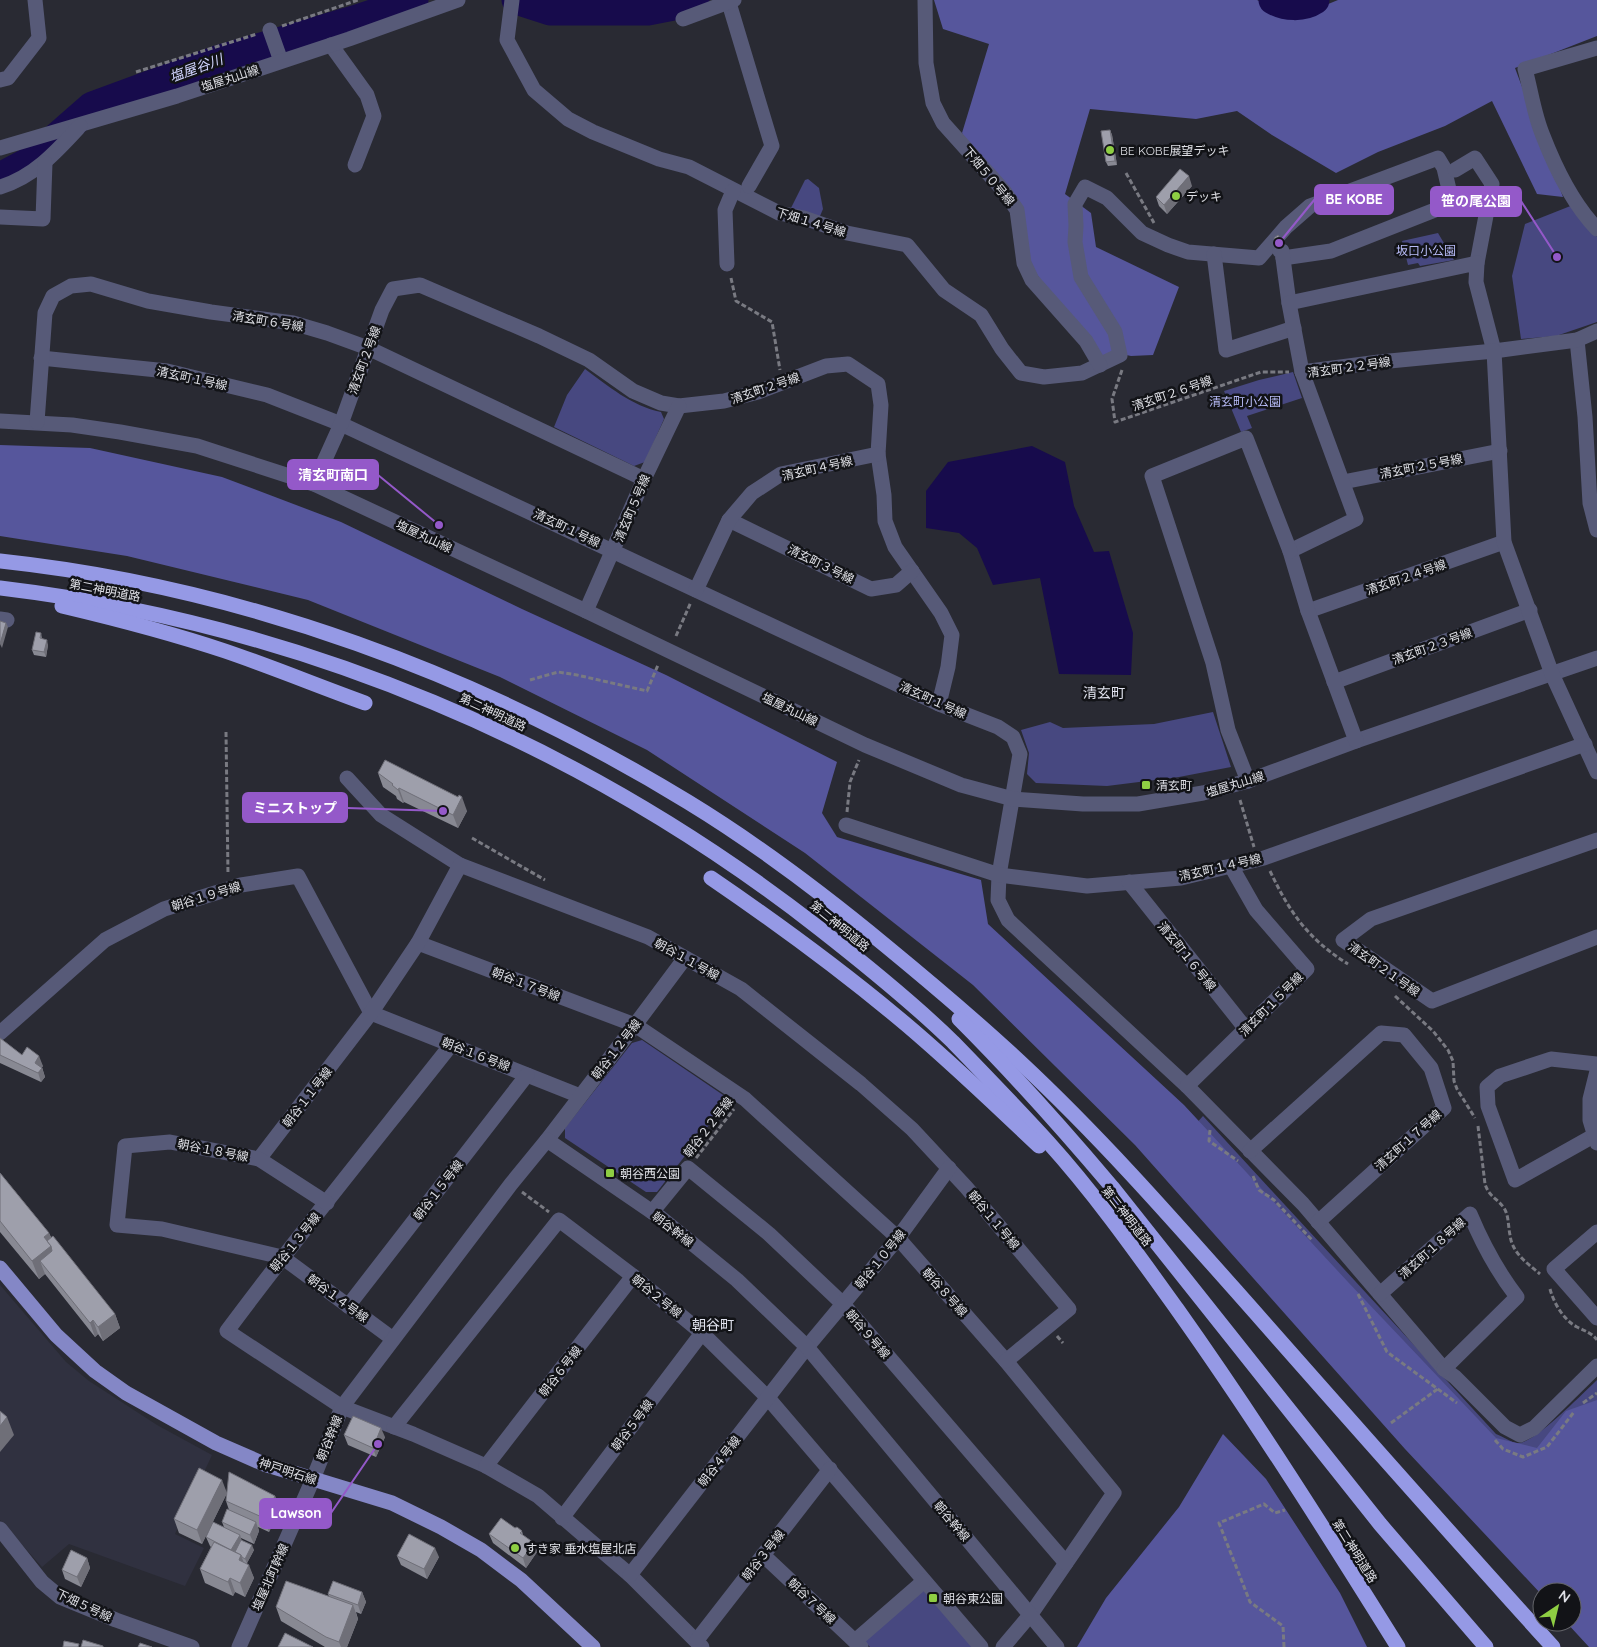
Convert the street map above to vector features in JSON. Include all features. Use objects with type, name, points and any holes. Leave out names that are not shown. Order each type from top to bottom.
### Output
[{"type":"highway","name":"第二神明道路","points":[[0,561],[138,583],[208,600],[316,631],[439,675],[569,735],[690,803],[803,881],[855,920],[1013,1055],[1120,1162],[1553,1647]]},
{"type":"highway","name":"第二神明道路","points":[[0,588],[86,601],[164,617],[232,634],[359,672],[423,697],[483,723],[613,790],[671,824],[742,870],[795,910],[890,986],[951,1040],[1050,1144],[1131,1245],[1226,1378],[1398,1647]]},
{"type":"highway","points":[[0,593],[89,612],[182,637],[226,651],[365,703]]},
{"type":"highway","points":[[711,878],[803,944],[895,1015],[969,1079],[1098,1203]]},
{"type":"highway","name":"第二神明道路","points":[[855,920],[965,1025],[1066,1132],[1380,1524],[1486,1647]]},
{"type":"main road","name":"神戸明石線","points":[[0,1268],[56,1334],[95,1371],[126,1393],[216,1443],[264,1464],[392,1503],[441,1527],[481,1550],[521,1580],[593,1647]]},
{"type":"street","points":[[0,80],[8,78],[39,38],[36,0]]},
{"type":"street","name":"塩屋丸山線","points":[[0,148],[177,96],[331,45],[458,0]]},
{"type":"street","name":"下畑５０号線","points":[[925,0],[926,63],[933,103],[943,123],[1004,191],[1017,210],[1024,263],[1032,280],[1086,341],[1100,365]]},
{"type":"street","points":[[683,19],[732,2],[772,146],[749,186]]},
{"type":"street","name":"下畑１４号線","points":[[511,3],[507,40],[534,90],[568,119],[593,132],[659,159],[688,167],[779,213],[804,218],[847,233],[907,245],[944,290],[981,315],[1002,349],[1020,373],[1044,377],[1082,373],[1120,355]]},
{"type":"street","points":[[270,30],[280,62]]},
{"type":"street","points":[[331,45],[366,95],[374,116],[355,165]]},
{"type":"street","points":[[1597,48],[1525,69],[1542,135],[1564,181],[1588,220],[1597,229]]},
{"type":"street","points":[[0,187],[13,184],[45,162],[81,125]]},
{"type":"street","points":[[1120,355],[1115,332],[1081,277],[1075,242],[1075,204],[1085,187],[1107,198],[1142,233],[1166,244],[1188,252],[1259,258],[1286,227],[1310,206],[1438,158],[1444,168],[1451,198],[1445,206],[1331,252],[1283,258]]},
{"type":"street","points":[[1455,170],[1476,158],[1492,184],[1477,263],[1476,282],[1494,351],[1504,542],[1552,674],[1597,772]]},
{"type":"street","points":[[0,217],[43,219],[45,162]]},
{"type":"street","points":[[727,264],[724,210],[733,191]]},
{"type":"street","points":[[1266,250],[1282,251],[1289,303],[1302,372]]},
{"type":"street","points":[[1214,254],[1226,350],[1294,328]]},
{"type":"street","points":[[1289,303],[1477,263]]},
{"type":"street","name":"清玄町６号線","points":[[37,422],[45,313],[53,296],[71,286],[90,284],[148,301],[292,323],[327,333],[368,348],[644,479]]},
{"type":"street","name":"清玄町２号線","points":[[314,484],[341,424],[382,310],[393,290],[420,285],[539,336],[589,360],[633,391],[661,403],[679,406],[724,401],[758,392],[826,366],[848,364],[878,384],[881,405],[878,454],[884,496],[885,521],[895,547],[941,613],[952,635],[948,667],[939,704]]},
{"type":"street","name":"清玄町２２号線","points":[[1290,551],[1356,519],[1302,372],[1577,340],[1597,331]]},
{"type":"street","points":[[1577,340],[1591,415],[1594,502],[1597,530]]},
{"type":"street","name":"清玄町１号線","points":[[42,358],[167,371],[267,395],[341,424],[614,550],[939,704],[998,727],[1013,737],[1020,754],[999,875],[998,900],[1008,920],[1187,1086],[1318,1222],[1450,1373],[1505,1427],[1520,1435],[1534,1428],[1597,1366]]},
{"type":"street","name":"清玄町５号線","points":[[586,611],[644,479],[679,406]]},
{"type":"street","name":"塩屋丸山線","points":[[0,421],[72,425],[197,446],[314,484],[586,611],[865,745],[961,785],[1013,799],[1082,804],[1138,804],[1179,798],[1248,781],[1597,658]]},
{"type":"street","points":[[1248,781],[1228,730],[1213,663],[1152,476],[1246,438],[1290,551],[1308,611],[1356,742]]},
{"type":"street","name":"清玄町２５号線","points":[[1343,482],[1500,451]]},
{"type":"street","name":"清玄町４号線","points":[[696,590],[729,520],[752,493],[781,474],[878,454]]},
{"type":"street","name":"清玄町３号線","points":[[729,520],[871,589],[896,585],[912,571]]},
{"type":"street","name":"清玄町２４号線","points":[[1308,611],[1504,542]]},
{"type":"street","name":"清玄町２３号線","points":[[1334,682],[1530,610]]},
{"type":"street","name":"清玄町１４号線","points":[[846,825],[999,875],[1087,886],[1181,878],[1258,859],[1585,744]]},
{"type":"street","points":[[347,778],[380,814],[460,865]]},
{"type":"street","name":"清玄町２１号線","points":[[1597,840],[1371,919],[1343,940],[1432,1001],[1597,937]]},
{"type":"street","name":"朝谷１１号線","points":[[259,1159],[371,1013],[418,943],[460,865],[648,937],[742,989],[798,1032],[912,1129],[949,1168],[1070,1309],[1006,1360]]},
{"type":"street","name":"清玄町１５号線","points":[[1187,1086],[1306,969],[1256,910],[1231,866]]},
{"type":"street","name":"朝谷１９号線","points":[[0,1033],[105,940],[164,909],[228,888],[298,876],[371,1013]]},
{"type":"street","name":"清玄町１６号線","points":[[1129,882],[1246,1029]]},
{"type":"street","name":"朝谷１７号線","points":[[418,943],[635,1025]]},
{"type":"street","name":"朝谷１２号線","points":[[547,1140],[684,958]]},
{"type":"street","name":"朝谷１６号線","points":[[371,1013],[580,1096]]},
{"type":"street","name":"朝谷８号線","points":[[635,1025],[742,1098],[898,1238],[1006,1360],[1114,1493],[1030,1614],[1003,1647]]},
{"type":"street","name":"清玄町１７号線","points":[[1250,1151],[1381,1033],[1404,1035],[1431,1068],[1444,1108],[1318,1222]]},
{"type":"street","name":"朝谷１３号線","points":[[342,1407],[227,1331],[282,1257],[327,1203],[451,1045]]},
{"type":"street","points":[[1597,1064],[1551,1059],[1500,1076],[1487,1087],[1488,1106],[1515,1180],[1596,1140],[1590,1120],[1590,1099],[1597,1071]]},
{"type":"street","name":"朝谷１５号線","points":[[348,1306],[527,1075]]},
{"type":"street","name":"朝谷幹線","points":[[313,1479],[342,1407],[511,1184],[547,1140],[652,1212],[736,1280],[807,1347],[1057,1647]]},
{"type":"street","name":"朝谷１８号線","points":[[282,1257],[162,1229],[117,1225],[125,1146],[170,1142],[220,1150],[259,1159],[327,1203]]},
{"type":"street","points":[[652,1212],[688,1168]]},
{"type":"street","name":"朝谷９号線","points":[[688,1168],[769,1234],[843,1304],[1066,1563]]},
{"type":"street","name":"朝谷１０号線","points":[[807,1347],[898,1238],[949,1168]]},
{"type":"street","name":"清玄町１８号線","points":[[1380,1294],[1470,1214],[1482,1242],[1501,1277],[1517,1296],[1450,1373]]},
{"type":"street","points":[[394,1427],[559,1220]]},
{"type":"street","name":"朝谷２号線","points":[[559,1220],[633,1276],[702,1332],[768,1398],[981,1647]]},
{"type":"street","points":[[1597,1232],[1554,1269],[1597,1318]]},
{"type":"street","name":"朝谷１４号線","points":[[282,1257],[393,1339]]},
{"type":"street","name":"朝谷６号線","points":[[486,1466],[633,1276]]},
{"type":"street","name":"朝谷５号線","points":[[562,1518],[702,1332]]},
{"type":"street","name":"朝谷４号線","points":[[630,1575],[807,1347]]},
{"type":"street","points":[[342,1407],[486,1466],[538,1496],[630,1575],[699,1644]]},
{"type":"street","name":"朝谷３号線","points":[[699,1644],[763,1555],[830,1469]]},
{"type":"street","name":"塩屋北町幹線","points":[[239,1647],[313,1479]]},
{"type":"street","name":"下畑５号線","points":[[0,1529],[42,1582],[60,1597],[116,1620],[192,1647]]},
{"type":"street","name":"朝谷７号線","points":[[763,1555],[858,1644]]},
{"type":"street","points":[[858,1644],[924,1580]]},
{"type":"path","points":[[136,72],[358,0]]},
{"type":"path","points":[[1126,173],[1166,244]]},
{"type":"path","points":[[727,264],[736,301],[772,322],[782,383]]},
{"type":"path","name":"清玄町２６号線","points":[[1120,355],[1123,368],[1112,399],[1115,422],[1261,372],[1302,372]]},
{"type":"path","points":[[676,636],[696,590]]},
{"type":"path","points":[[530,680],[558,672],[646,691],[658,665]]},
{"type":"path","points":[[226,732],[228,888]]},
{"type":"path","points":[[846,825],[850,782],[859,760]]},
{"type":"path","points":[[1240,800],[1258,859]]},
{"type":"path","points":[[472,838],[551,883]]},
{"type":"path","name":"朝谷２２号線","points":[[688,1168],[742,1098]]},
{"type":"path","points":[[511,1184],[559,1220]]},
{"type":"path","points":[[1391,1423],[1450,1373]]},
{"type":"path","points":[[1284,1647],[1283,1626],[1250,1602],[1219,1524],[1264,1504],[1275,1514],[1285,1510]]},
{"type":"shaded area","points":[[934,0],[1257,0],[1294,18],[1338,0],[1597,0],[1597,36],[1515,68],[1563,197],[1537,194],[1492,101],[1445,126],[1378,152],[1336,173],[1272,135],[1237,111],[1196,119],[1090,109],[1065,194],[1091,213],[1096,247],[1179,287],[1153,355],[1131,356],[1117,353],[1103,360],[1052,297],[1030,264],[1023,210],[969,146],[962,133],[989,44],[943,29]]},
{"type":"shaded area","points":[[0,445],[90,448],[222,477],[341,522],[522,609],[666,675],[837,762],[822,813],[837,837],[981,880],[988,924],[1184,1105],[1496,1438],[1537,1448],[1566,1411],[1597,1400],[1597,1647],[1589,1647],[1575,1632],[1582,1632],[1582,1582],[1532,1582],[1532,1584],[1405,1449],[1135,1145],[973,985],[805,853],[647,750],[500,677],[308,600],[127,556],[0,536]]},
{"type":"shaded area","points":[[1032,446],[1065,462],[1074,506],[1094,552],[1109,551],[1133,633],[1131,675],[1059,674],[1040,578],[993,585],[977,548],[959,533],[926,528],[926,491],[948,462]]},
{"type":"shaded area","points":[[0,1285],[66,1362],[89,1381],[157,1425],[212,1455],[175,1534],[204,1548],[185,1586],[69,1544],[42,1567],[0,1520]]},
{"type":"shaded area","points":[[1223,1434],[1266,1479],[1340,1593],[1367,1647],[1077,1647],[1106,1598],[1179,1507]]},
{"type":"green space","points":[[808,179],[819,188],[823,209],[817,223],[790,210],[805,180]]},
{"type":"green space","points":[[1573,205],[1597,237],[1597,322],[1556,336],[1521,339],[1512,276],[1525,224]]},
{"type":"green space","name":"坂口小公園","points":[[1438,233],[1454,260],[1420,266],[1418,263],[1408,265],[1402,241]]},
{"type":"green space","points":[[585,369],[630,400],[661,412],[664,419],[645,462],[634,466],[554,427],[567,395]]},
{"type":"green space","name":"清玄町小公園","points":[[1293,372],[1302,398],[1247,416],[1252,428],[1241,432],[1224,391]]},
{"type":"green space","points":[[1213,712],[1231,767],[1179,777],[1107,786],[1036,783],[1027,774],[1029,753],[1021,730],[1050,722],[1063,728],[1154,724]]},
{"type":"green space","points":[[642,1040],[729,1099],[657,1192],[646,1192],[565,1138],[565,1128],[632,1043]]},
{"type":"green space","points":[[1203,1116],[1496,1434],[1516,1443],[1525,1441],[1547,1427],[1597,1380],[1597,1418],[1512,1482],[1192,1128]]},
{"type":"green space","points":[[922,1589],[973,1647],[870,1647],[863,1640]]},
{"type":"building","name":"BE KOBE展望デッキ","points":[[1110,130],[1115,161],[1106,162],[1101,131]]},
{"type":"building","points":[[1180,169],[1189,176],[1164,205],[1156,197]]},
{"type":"building","points":[[1278,235],[1281,240],[1276,242],[1274,238]]},
{"type":"building","points":[[0,621],[6,623],[0,644]]},
{"type":"building","points":[[36,632],[41,633],[40,638],[47,640],[44,652],[32,650]]},
{"type":"building","points":[[385,760],[458,797],[459,795],[462,797],[453,815],[399,788],[398,790],[378,773]]},
{"type":"building","points":[[0,1038],[22,1055],[27,1047],[39,1056],[35,1063],[42,1068],[38,1073],[0,1055]]},
{"type":"building","points":[[0,1173],[49,1233],[44,1237],[51,1246],[32,1261],[0,1221]]},
{"type":"building","points":[[53,1236],[115,1314],[98,1327],[93,1320],[90,1323],[40,1261],[52,1251],[47,1241]]},
{"type":"building","points":[[0,1411],[7,1417],[0,1426]]},
{"type":"building","points":[[353,1416],[381,1428],[373,1448],[344,1435]]},
{"type":"building","points":[[199,1468],[222,1480],[197,1530],[174,1519]]},
{"type":"building","points":[[229,1472],[275,1496],[264,1518],[226,1501]]},
{"type":"building","points":[[227,1509],[256,1522],[250,1535],[222,1522]]},
{"type":"building","points":[[501,1518],[515,1528],[517,1527],[522,1531],[520,1533],[534,1543],[523,1558],[489,1534]]},
{"type":"building","points":[[213,1522],[240,1535],[231,1550],[206,1537]]},
{"type":"building","points":[[409,1534],[435,1548],[424,1569],[397,1556]]},
{"type":"building","points":[[241,1540],[252,1545],[245,1559],[235,1552]]},
{"type":"building","points":[[214,1542],[241,1555],[239,1560],[249,1565],[240,1583],[230,1578],[228,1582],[200,1569]]},
{"type":"building","points":[[71,1550],[87,1558],[77,1577],[62,1570]]},
{"type":"building","points":[[286,1581],[353,1605],[339,1642],[326,1637],[276,1607]]},
{"type":"building","points":[[333,1581],[362,1592],[358,1605],[328,1594]]},
{"type":"building","points":[[285,1633],[313,1647],[278,1647]]},
{"type":"building","points":[[83,1640],[103,1646],[103,1647],[81,1647]]},
{"type":"building","points":[[64,1641],[79,1644],[78,1647],[63,1647]]},
{"type":"building","points":[[140,1643],[152,1647],[138,1647]]},
{"type":"waterway","name":"塩屋谷川","points":[[0,177],[28,162],[92,106],[217,60],[354,20],[414,0]]},
{"type":"waterway","name":"塩屋谷川","points":[[516,0],[550,11],[648,11],[689,3],[695,0]]},
{"type":"waterway","name":"塩屋谷川","points":[[1273,0],[1294,6],[1310,3],[1315,0]]},
{"type":"place","name":"BE KOBE展望デッキ","points":[[1110,150]]},
{"type":"place","name":"デッキ","points":[[1176,196]]},
{"type":"place","name":"BE KOBE","points":[[1279,243]]},
{"type":"place","name":"笹の尾公園","points":[[1557,257]]},
{"type":"place","name":"清玄町南口","points":[[439,525]]},
{"type":"place","name":"清玄町","points":[[1146,785]]},
{"type":"place","name":"ミニストップ","points":[[443,811]]},
{"type":"place","name":"朝谷西公園","points":[[610,1173]]},
{"type":"place","name":"Lawson","points":[[378,1444]]},
{"type":"place","name":"すき家 垂水塩屋北店","points":[[515,1548]]},
{"type":"place","name":"朝谷東公園","points":[[933,1598]]},
{"type":"district","name":"清玄町","points":[[1104,693]]},
{"type":"district","name":"朝谷町","points":[[713,1325]]}]
